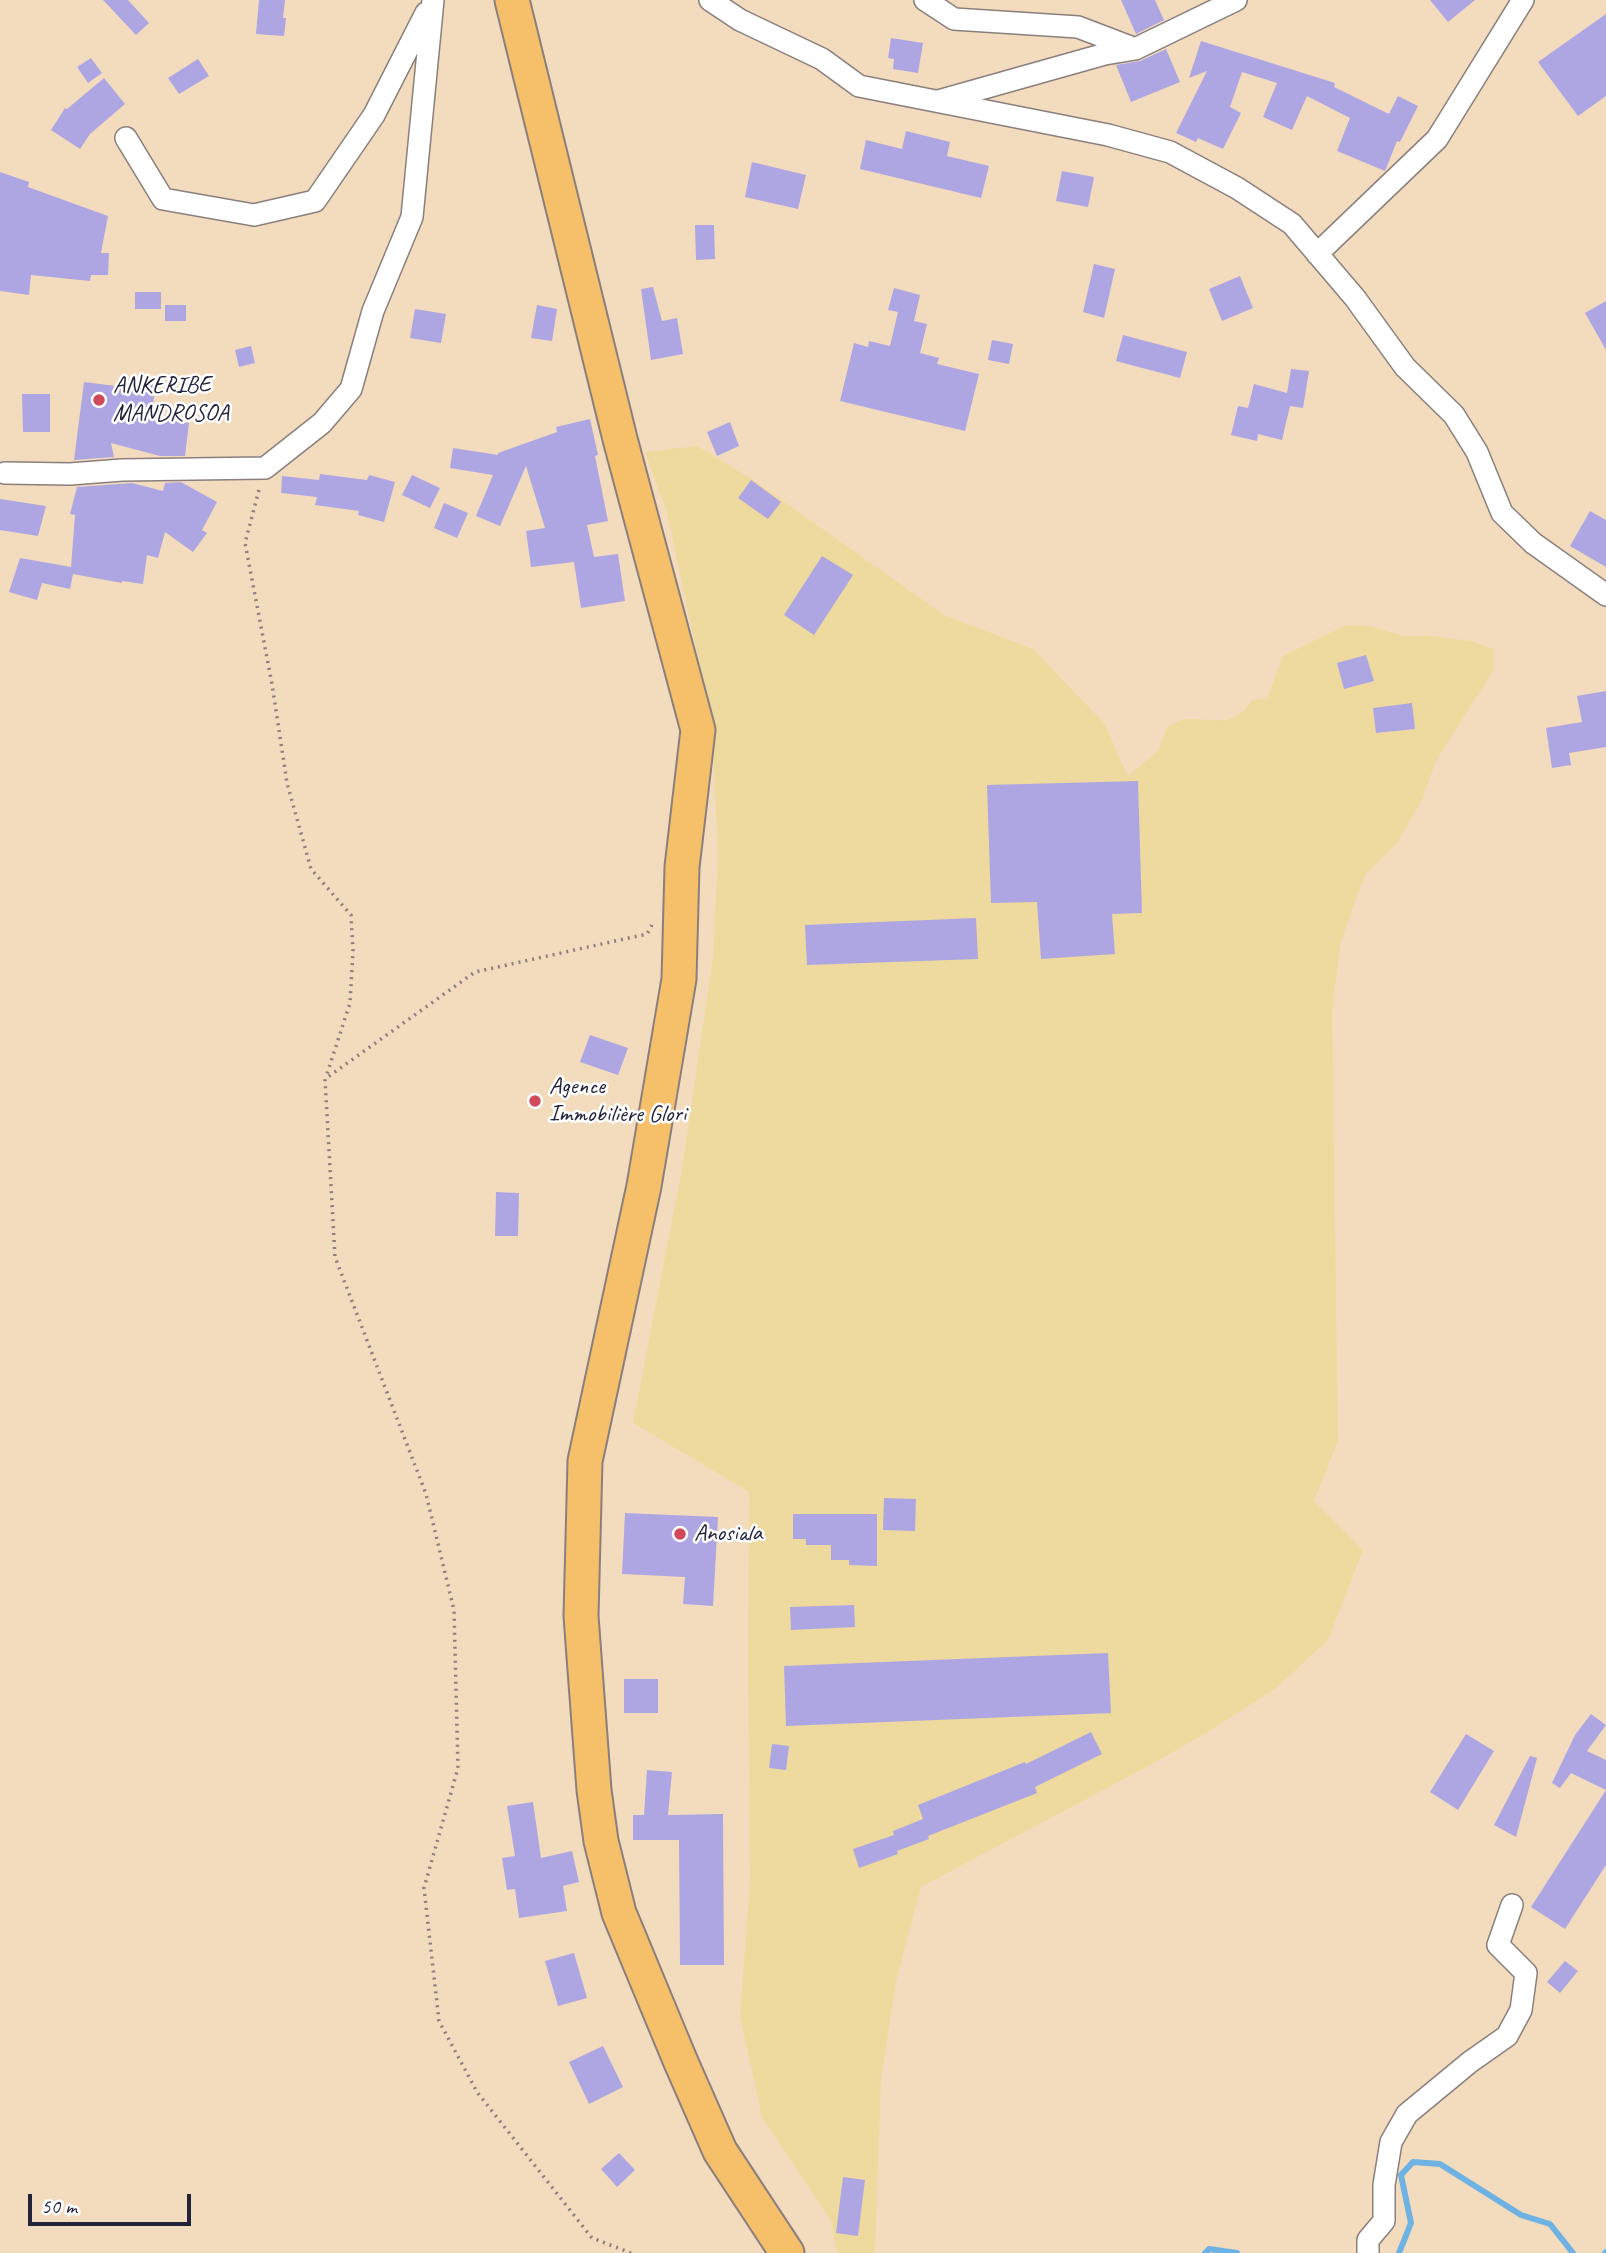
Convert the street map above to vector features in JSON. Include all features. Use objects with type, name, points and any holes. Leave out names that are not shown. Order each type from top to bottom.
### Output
[{"type":"main road","points":[[512,0],[620,439],[698,730],[682,867],[679,979],[644,1186],[585,1461],[581,1616],[594,1790],[601,1841],[619,1913],[675,2049],[720,2151],[787,2253]]},
{"type":"street","points":[[126,138],[163,199],[254,215],[315,201],[374,116],[433,0]]},
{"type":"street","points":[[5,473],[70,474],[122,470],[265,468],[322,423],[351,389],[373,311],[412,216],[433,0]]},
{"type":"street","points":[[710,0],[740,20],[822,59],[859,86],[1108,135],[1170,152],[1237,188],[1292,224],[1354,298],[1405,367],[1454,415],[1477,452],[1502,513],[1533,543],[1606,595]]},
{"type":"street","points":[[925,0],[954,19],[1078,27],[1135,49]]},
{"type":"street","points":[[934,102],[1105,54],[1135,49],[1236,0]]},
{"type":"street","points":[[1317,254],[1437,139],[1523,0]]},
{"type":"street","points":[[1368,2246],[1384,2221],[1384,2185],[1391,2143],[1407,2113],[1507,2036],[1521,2010],[1526,1973],[1498,1945],[1512,1905]]},
{"type":"path","points":[[265,468],[245,543],[272,684],[287,783],[311,869],[351,915],[354,951],[350,1003],[325,1079],[335,1256],[426,1494],[454,1610],[458,1768],[424,1888],[439,2021],[477,2092],[592,2238],[631,2253]]},
{"type":"path","points":[[325,1079],[475,972],[647,934],[653,923]]},
{"type":"sand","points":[[697,446],[755,481],[944,615],[1033,649],[1104,723],[1128,776],[1158,751],[1167,727],[1184,719],[1230,719],[1245,709],[1252,700],[1267,699],[1283,656],[1346,625],[1369,626],[1404,636],[1471,641],[1493,649],[1493,671],[1436,761],[1422,800],[1397,843],[1365,875],[1341,941],[1332,1010],[1338,1441],[1314,1501],[1363,1550],[1328,1640],[1275,1689],[1154,1763],[921,1887],[896,1981],[881,2079],[875,2253],[837,2253],[831,2221],[762,2117],[740,2017],[750,1882],[749,1492],[633,1423],[682,1169],[713,958],[718,856],[712,724],[667,513],[645,452]]},
{"type":"building","points":[[103,0],[128,0],[149,23],[136,35]]},
{"type":"building","points":[[259,0],[285,0],[284,36],[256,34]]},
{"type":"building","points":[[1121,0],[1155,0],[1164,20],[1136,34]]},
{"type":"building","points":[[1430,0],[1475,0],[1448,22]]},
{"type":"building","points":[[1606,14],[1606,96],[1578,116],[1538,62]]},
{"type":"building","points":[[891,38],[923,43],[918,73],[893,69],[894,59],[888,58]]},
{"type":"building","points":[[1201,41],[1335,83],[1334,87],[1389,114],[1398,96],[1418,106],[1400,142],[1397,141],[1385,171],[1337,151],[1350,118],[1307,96],[1292,130],[1263,117],[1277,83],[1242,72],[1230,107],[1241,113],[1223,149],[1198,138],[1196,142],[1176,133],[1207,71],[1189,78]]},
{"type":"building","points":[[1166,49],[1180,82],[1131,102],[1116,65],[1140,61]]},
{"type":"building","points":[[91,58],[102,73],[88,83],[77,67]]},
{"type":"building","points":[[198,59],[209,76],[179,94],[168,78]]},
{"type":"building","points":[[104,78],[125,104],[90,134],[80,149],[51,130],[65,108]]},
{"type":"building","points":[[906,131],[950,142],[947,156],[989,166],[981,198],[860,169],[866,140],[902,149]]},
{"type":"building","points":[[752,162],[806,175],[798,209],[745,197]]},
{"type":"building","points":[[1062,171],[1094,177],[1088,207],[1056,201]]},
{"type":"building","points":[[0,172],[29,182],[28,187],[108,216],[101,253],[109,253],[108,275],[91,275],[90,281],[31,275],[29,295],[0,291]]},
{"type":"building","points":[[695,225],[714,225],[715,259],[696,260]]},
{"type":"building","points":[[1094,264],[1115,269],[1104,318],[1083,312]]},
{"type":"building","points":[[1240,276],[1253,308],[1222,321],[1209,289]]},
{"type":"building","points":[[653,287],[662,321],[677,318],[683,354],[651,360],[641,289]]},
{"type":"building","points":[[894,288],[920,295],[914,321],[927,324],[920,353],[939,358],[937,364],[979,374],[965,431],[840,401],[854,343],[868,347],[869,341],[890,346],[898,312],[888,310]]},
{"type":"building","points":[[135,292],[161,292],[161,309],[135,309]]},
{"type":"building","points":[[1606,301],[1606,350],[1585,313]]},
{"type":"building","points":[[165,305],[186,305],[186,321],[165,321]]},
{"type":"building","points":[[537,305],[557,309],[552,341],[531,338]]},
{"type":"building","points":[[415,309],[446,314],[441,343],[410,338]]},
{"type":"building","points":[[1123,335],[1187,352],[1180,378],[1116,361]]},
{"type":"building","points":[[992,340],[1013,344],[1009,364],[988,360]]},
{"type":"building","points":[[251,346],[255,363],[239,367],[235,350]]},
{"type":"building","points":[[1291,369],[1309,371],[1303,408],[1290,406],[1282,440],[1258,434],[1257,441],[1231,435],[1238,406],[1248,408],[1254,384],[1287,393]]},
{"type":"building","points":[[84,382],[132,388],[133,382],[155,385],[152,418],[189,423],[185,456],[160,456],[111,443],[114,457],[74,460]]},
{"type":"building","points":[[22,394],[50,394],[50,432],[23,432]]},
{"type":"building","points":[[590,419],[608,521],[587,525],[594,557],[618,554],[625,601],[581,608],[574,562],[531,567],[526,531],[545,528],[526,466],[500,526],[476,516],[493,475],[450,468],[453,448],[498,455],[557,432],[556,427]]},
{"type":"building","points":[[730,422],[739,446],[717,456],[707,432]]},
{"type":"building","points":[[320,474],[367,480],[369,475],[395,482],[384,522],[358,515],[359,511],[315,505],[317,497],[281,493],[282,476],[319,480]]},
{"type":"building","points":[[412,475],[440,488],[430,508],[402,495]]},
{"type":"building","points":[[751,480],[781,502],[768,519],[738,498]]},
{"type":"building","points":[[181,482],[217,502],[202,530],[207,533],[193,552],[165,532],[158,558],[147,555],[143,584],[73,574],[70,589],[42,583],[37,600],[9,592],[20,558],[71,567],[75,515],[70,514],[77,487],[132,483],[163,491],[165,483]]},
{"type":"building","points":[[0,499],[46,506],[38,536],[0,530]]},
{"type":"building","points":[[444,503],[468,513],[457,538],[434,528]]},
{"type":"building","points":[[1590,511],[1606,520],[1606,567],[1570,546]]},
{"type":"building","points":[[822,556],[853,575],[814,635],[784,615]]},
{"type":"building","points":[[1366,655],[1374,681],[1344,689],[1337,663]]},
{"type":"building","points":[[1606,691],[1606,747],[1569,753],[1571,765],[1552,768],[1546,728],[1582,722],[1577,696]]},
{"type":"building","points":[[1412,703],[1415,729],[1376,733],[1373,708]]},
{"type":"building","points":[[1138,781],[1142,913],[1112,914],[1115,954],[1041,959],[1037,902],[991,903],[987,785]]},
{"type":"building","points":[[976,918],[978,959],[807,965],[805,925]]},
{"type":"building","points":[[590,1035],[628,1048],[618,1075],[580,1062]]},
{"type":"building","points":[[496,1192],[519,1193],[518,1236],[495,1236]]},
{"type":"building","points":[[884,1498],[916,1499],[915,1531],[883,1530]]},
{"type":"building","points":[[625,1513],[718,1517],[713,1606],[683,1604],[685,1577],[622,1574]]},
{"type":"building","points":[[793,1514],[877,1514],[877,1566],[849,1565],[849,1560],[831,1560],[831,1545],[806,1545],[806,1539],[793,1539]]},
{"type":"building","points":[[854,1605],[855,1627],[791,1630],[790,1607]]},
{"type":"building","points":[[1108,1653],[1111,1713],[786,1726],[784,1666]]},
{"type":"building","points":[[624,1679],[658,1679],[658,1713],[624,1713]]},
{"type":"building","points":[[1591,1714],[1606,1725],[1587,1751],[1606,1760],[1606,1790],[1571,1773],[1560,1788],[1552,1783],[1575,1735]]},
{"type":"building","points":[[1091,1732],[1102,1754],[1035,1787],[1037,1793],[928,1836],[929,1839],[897,1851],[898,1854],[859,1868],[853,1849],[894,1835],[893,1831],[923,1819],[918,1805],[1025,1762],[1026,1764]]},
{"type":"building","points":[[1466,1734],[1494,1751],[1458,1810],[1430,1792]]},
{"type":"building","points":[[772,1744],[789,1746],[786,1770],[769,1768]]},
{"type":"building","points":[[1530,1756],[1537,1758],[1516,1837],[1494,1825]]},
{"type":"building","points":[[647,1770],[672,1772],[668,1815],[723,1814],[724,1965],[680,1965],[679,1840],[633,1840],[633,1815],[644,1815]]},
{"type":"building","points":[[1606,1790],[1606,1865],[1565,1929],[1531,1907]]},
{"type":"building","points":[[533,1802],[541,1858],[572,1851],[579,1882],[563,1886],[567,1911],[519,1918],[515,1889],[507,1890],[502,1858],[515,1856],[507,1806]]},
{"type":"building","points":[[574,1953],[587,1998],[558,2006],[545,1961]]},
{"type":"building","points":[[1565,1961],[1578,1971],[1560,1993],[1547,1982]]},
{"type":"building","points":[[603,2046],[623,2087],[589,2104],[569,2062]]},
{"type":"building","points":[[619,2153],[635,2170],[617,2187],[601,2169]]},
{"type":"building","points":[[843,2177],[865,2180],[858,2236],[836,2233]]},
{"type":"waterway","points":[[1399,2253],[1411,2223],[1401,2175],[1413,2162],[1440,2164],[1521,2215],[1550,2224],[1573,2253]]},
{"type":"waterway","points":[[1205,2253],[1209,2249],[1237,2253]]},
{"type":"place","name":"ANKERIBE MANDROSOA","points":[[99,400]]},
{"type":"place","name":"Agence Immobilière Glori","points":[[535,1101]]},
{"type":"place","name":"Anosiala","points":[[680,1534]]}]
